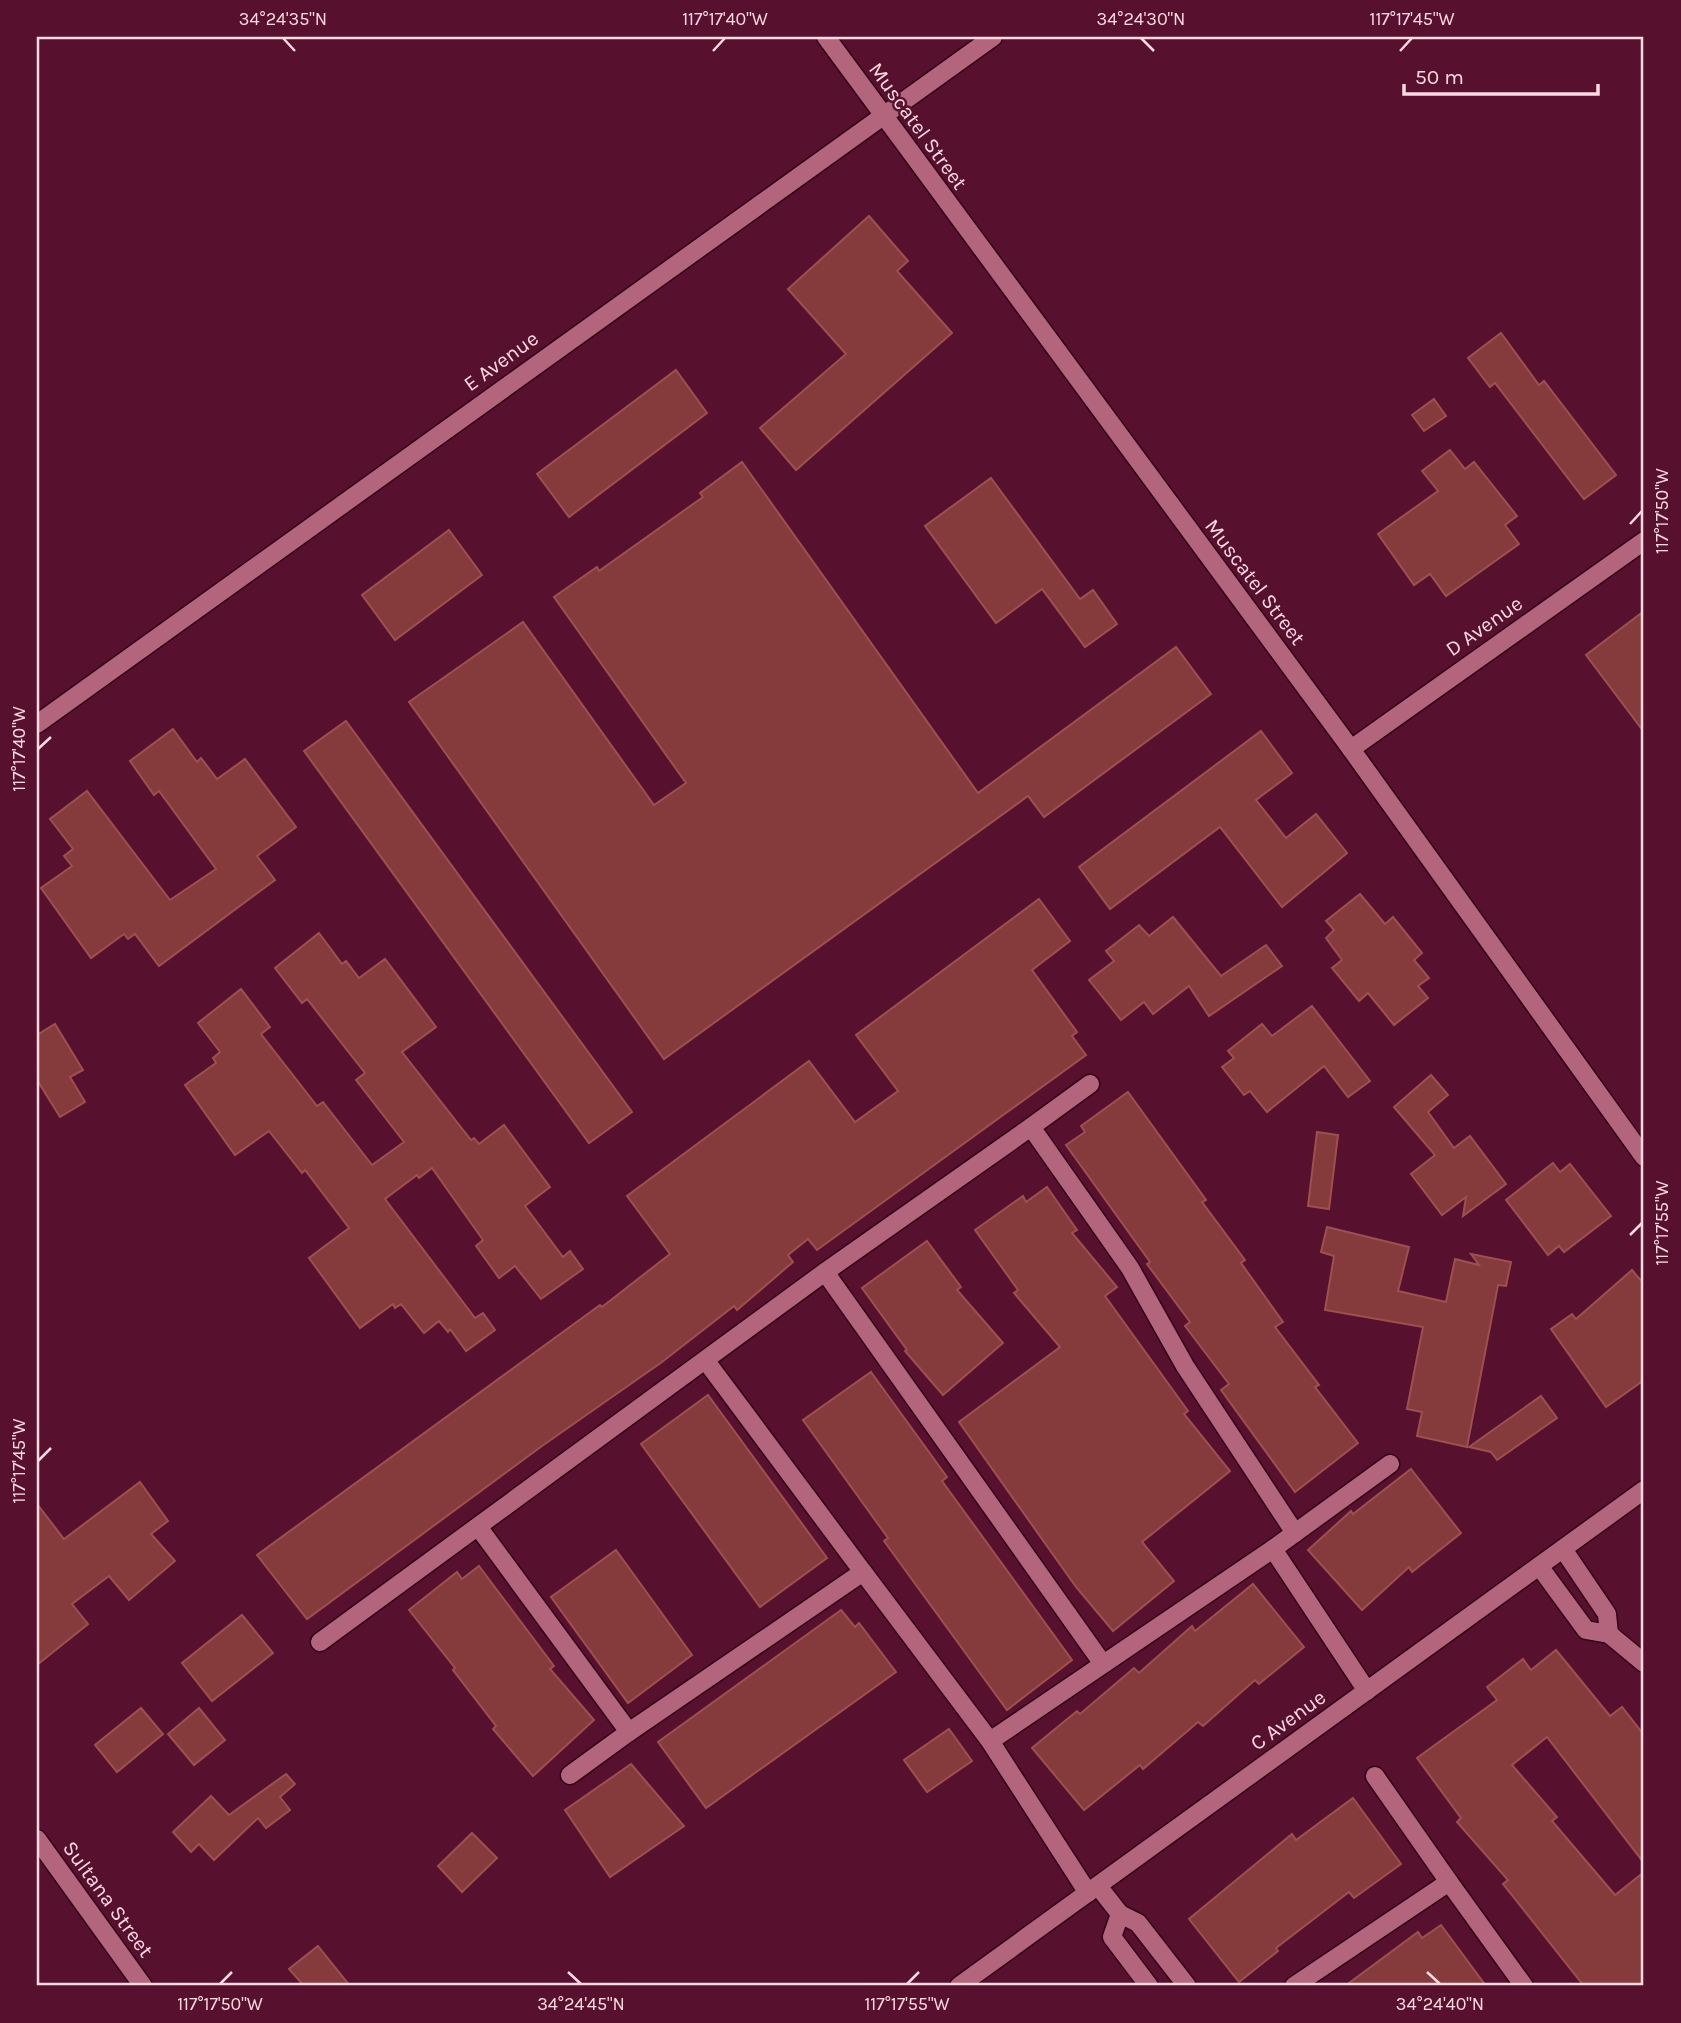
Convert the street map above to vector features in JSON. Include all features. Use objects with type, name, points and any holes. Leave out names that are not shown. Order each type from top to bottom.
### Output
[{"type":"street","name":"Muscatel Street","points":[[826,37],[881,116],[1351,749],[1644,1157]]},
{"type":"street","name":"E Avenue","points":[[37,724],[993,37]]},
{"type":"street","name":"D Avenue","points":[[1351,749],[1644,541]]},
{"type":"street","points":[[320,1642],[825,1272],[1090,1084]]},
{"type":"street","points":[[1031,1127],[1130,1268],[1185,1366],[1295,1533]]},
{"type":"street","points":[[825,1272],[1103,1664]]},
{"type":"street","points":[[706,1361],[990,1741],[1093,1889],[1120,1914],[1138,1923],[1187,1986]]},
{"type":"street","points":[[990,1741],[1273,1549],[1390,1464]]},
{"type":"street","name":"C Avenue","points":[[959,1986],[1644,1490]]},
{"type":"street","points":[[478,1528],[629,1732]]},
{"type":"street","points":[[1273,1549],[1367,1691]]},
{"type":"street","points":[[1563,1549],[1607,1614],[1609,1634]]},
{"type":"street","points":[[1539,1566],[1586,1630],[1609,1634],[1644,1663]]},
{"type":"street","points":[[570,1775],[863,1572]]},
{"type":"street","points":[[1375,1776],[1524,1986]]},
{"type":"street","name":"Sultana Street","points":[[37,1839],[143,1986]]},
{"type":"street","points":[[1294,1986],[1449,1882]]},
{"type":"street","points":[[1120,1914],[1112,1937],[1149,1986]]},
{"type":"building","points":[[869,216],[908,261],[897,271],[952,333],[796,470],[760,428],[846,354],[788,289]]},
{"type":"building","points":[[1501,333],[1539,385],[1544,381],[1616,475],[1584,499],[1495,383],[1490,387],[1468,358]]},
{"type":"building","points":[[676,370],[707,413],[569,517],[537,474]]},
{"type":"building","points":[[1434,399],[1446,416],[1424,431],[1412,415]]},
{"type":"building","points":[[1450,450],[1465,469],[1474,462],[1517,516],[1505,525],[1519,544],[1446,596],[1430,574],[1414,585],[1378,534],[1438,491],[1422,471]]},
{"type":"building","points":[[742,462],[978,793],[1176,647],[1211,694],[1044,817],[1028,796],[664,1059],[409,702],[523,622],[654,805],[686,783],[554,597],[597,567],[599,571],[703,497],[700,493]]},
{"type":"building","points":[[991,478],[1080,599],[1093,590],[1117,624],[1085,647],[1042,589],[996,623],[925,526]]},
{"type":"building","points":[[449,530],[482,575],[395,640],[362,595]]},
{"type":"building","points":[[1644,611],[1644,732],[1586,655]]},
{"type":"building","points":[[346,721],[632,1112],[589,1143],[304,751]]},
{"type":"building","points":[[173,729],[197,762],[201,758],[217,779],[245,759],[296,827],[257,856],[275,880],[159,966],[135,934],[128,939],[124,934],[91,958],[41,888],[72,866],[64,856],[73,849],[50,819],[87,791],[170,900],[216,869],[159,791],[154,795],[130,761]]},
{"type":"building","points":[[1261,731],[1292,773],[1256,800],[1286,838],[1316,814],[1347,853],[1282,907],[1220,827],[1110,909],[1079,867]]},
{"type":"building","points":[[1360,894],[1385,924],[1393,917],[1422,953],[1414,960],[1429,978],[1418,986],[1428,998],[1394,1025],[1368,993],[1359,1001],[1332,968],[1342,960],[1326,938],[1334,930],[1326,921]]},
{"type":"building","points":[[1039,899],[1070,941],[1032,970],[1077,1032],[1072,1036],[1086,1055],[817,1250],[808,1239],[788,1255],[793,1262],[737,1310],[734,1306],[662,1362],[542,1446],[307,1619],[257,1555],[600,1305],[602,1307],[670,1254],[627,1196],[809,1061],[855,1122],[898,1091],[856,1035]]},
{"type":"building","points":[[1173,917],[1221,976],[1266,945],[1282,966],[1209,1016],[1189,986],[1153,1014],[1144,1002],[1121,1020],[1089,980],[1114,961],[1106,951],[1139,925],[1149,936]]},
{"type":"building","points":[[319,933],[342,964],[346,961],[359,978],[385,959],[436,1027],[402,1052],[471,1140],[474,1138],[479,1144],[504,1125],[550,1187],[525,1206],[563,1257],[570,1251],[583,1269],[541,1299],[515,1266],[499,1278],[476,1246],[483,1240],[432,1168],[419,1178],[417,1175],[385,1199],[475,1318],[483,1313],[495,1330],[466,1351],[450,1329],[448,1332],[439,1321],[424,1333],[401,1304],[395,1308],[393,1304],[360,1328],[309,1258],[349,1228],[305,1170],[302,1173],[269,1131],[235,1155],[185,1085],[216,1063],[213,1058],[220,1052],[198,1023],[241,989],[270,1027],[261,1034],[317,1106],[323,1102],[372,1165],[404,1142],[356,1080],[365,1073],[307,999],[302,1003],[275,968]]},
{"type":"building","points":[[1312,1006],[1370,1081],[1348,1097],[1324,1066],[1267,1112],[1250,1091],[1244,1095],[1222,1067],[1234,1058],[1228,1051],[1262,1024],[1272,1036]]},
{"type":"building","points":[[55,1024],[83,1070],[70,1077],[85,1102],[60,1117],[37,1080],[37,1035]]},
{"type":"building","points":[[1431,1075],[1448,1095],[1428,1112],[1454,1148],[1470,1136],[1506,1184],[1463,1216],[1466,1197],[1442,1215],[1411,1174],[1435,1155],[1394,1107]]},
{"type":"building","points":[[1128,1092],[1206,1200],[1202,1202],[1245,1260],[1241,1263],[1283,1322],[1275,1327],[1319,1385],[1315,1387],[1358,1443],[1295,1492],[1221,1390],[1229,1384],[1185,1326],[1190,1322],[1066,1145],[1085,1132],[1081,1126]]},
{"type":"building","points":[[1317,1132],[1338,1135],[1329,1209],[1308,1206]]},
{"type":"building","points":[[1553,1163],[1560,1172],[1570,1164],[1611,1216],[1564,1252],[1559,1246],[1548,1255],[1506,1200]]},
{"type":"building","points":[[1047,1187],[1077,1230],[1072,1233],[1117,1287],[1105,1296],[1188,1411],[1184,1414],[1230,1471],[1142,1542],[1174,1581],[1113,1631],[1076,1587],[959,1422],[1060,1347],[1014,1293],[1018,1290],[975,1230],[1023,1196],[1026,1202]]},
{"type":"building","points":[[1327,1227],[1409,1247],[1398,1291],[1446,1302],[1455,1259],[1479,1265],[1471,1254],[1511,1262],[1506,1286],[1498,1285],[1467,1447],[1417,1436],[1422,1412],[1407,1409],[1423,1327],[1325,1310],[1334,1256],[1321,1252]]},
{"type":"building","points":[[927,1241],[961,1287],[957,1290],[1003,1343],[943,1395],[905,1351],[907,1350],[862,1288]]},
{"type":"building","points":[[1632,1270],[1644,1284],[1644,1380],[1606,1407],[1551,1329],[1572,1314],[1576,1319]]},
{"type":"building","points":[[871,1372],[947,1477],[942,1481],[1072,1660],[1007,1710],[884,1541],[888,1538],[803,1420]]},
{"type":"building","points":[[708,1395],[827,1558],[760,1607],[641,1444]]},
{"type":"building","points":[[1541,1396],[1557,1418],[1497,1460],[1491,1452],[1469,1447]]},
{"type":"building","points":[[1411,1469],[1461,1533],[1412,1572],[1409,1567],[1362,1610],[1308,1550],[1351,1511],[1353,1514]]},
{"type":"building","points":[[140,1482],[168,1521],[151,1534],[175,1561],[129,1600],[109,1576],[72,1604],[88,1624],[37,1665],[37,1504],[64,1539]]},
{"type":"building","points":[[616,1550],[692,1655],[628,1703],[551,1597]]},
{"type":"building","points":[[479,1566],[554,1666],[550,1669],[594,1720],[533,1776],[493,1729],[496,1726],[409,1610],[457,1572],[462,1579]]},
{"type":"building","points":[[1253,1584],[1304,1647],[1259,1684],[1255,1680],[1203,1726],[1198,1722],[1143,1769],[1140,1765],[1084,1810],[1032,1748],[1077,1711],[1080,1714],[1134,1668],[1139,1673],[1192,1626],[1195,1631]]},
{"type":"building","points":[[841,1610],[855,1627],[859,1623],[896,1672],[706,1808],[658,1742]]},
{"type":"building","points":[[242,1615],[273,1653],[212,1701],[182,1663]]},
{"type":"building","points":[[1556,1650],[1610,1716],[1622,1707],[1644,1735],[1644,1863],[1547,1737],[1512,1765],[1557,1817],[1552,1821],[1615,1895],[1644,1872],[1644,1986],[1584,1986],[1503,1884],[1508,1880],[1457,1822],[1461,1818],[1417,1758],[1497,1700],[1487,1687],[1523,1659],[1531,1670]]},
{"type":"building","points":[[141,1708],[163,1734],[117,1772],[95,1745]]},
{"type":"building","points":[[199,1708],[225,1740],[194,1765],[168,1734]]},
{"type":"building","points":[[949,1729],[972,1761],[927,1792],[904,1760]]},
{"type":"building","points":[[631,1764],[684,1826],[610,1877],[565,1810]]},
{"type":"building","points":[[286,1774],[295,1784],[280,1797],[290,1810],[266,1828],[258,1818],[214,1860],[199,1844],[191,1852],[173,1832],[211,1796],[229,1815]]},
{"type":"building","points":[[1353,1798],[1401,1864],[1354,1898],[1349,1892],[1276,1948],[1278,1951],[1239,1982],[1189,1919],[1292,1834],[1296,1840]]},
{"type":"building","points":[[472,1833],[497,1858],[462,1892],[438,1866]]},
{"type":"building","points":[[1441,1925],[1486,1986],[1345,1986],[1418,1932],[1422,1938]]},
{"type":"building","points":[[318,1946],[350,1986],[304,1986],[289,1969]]}]
